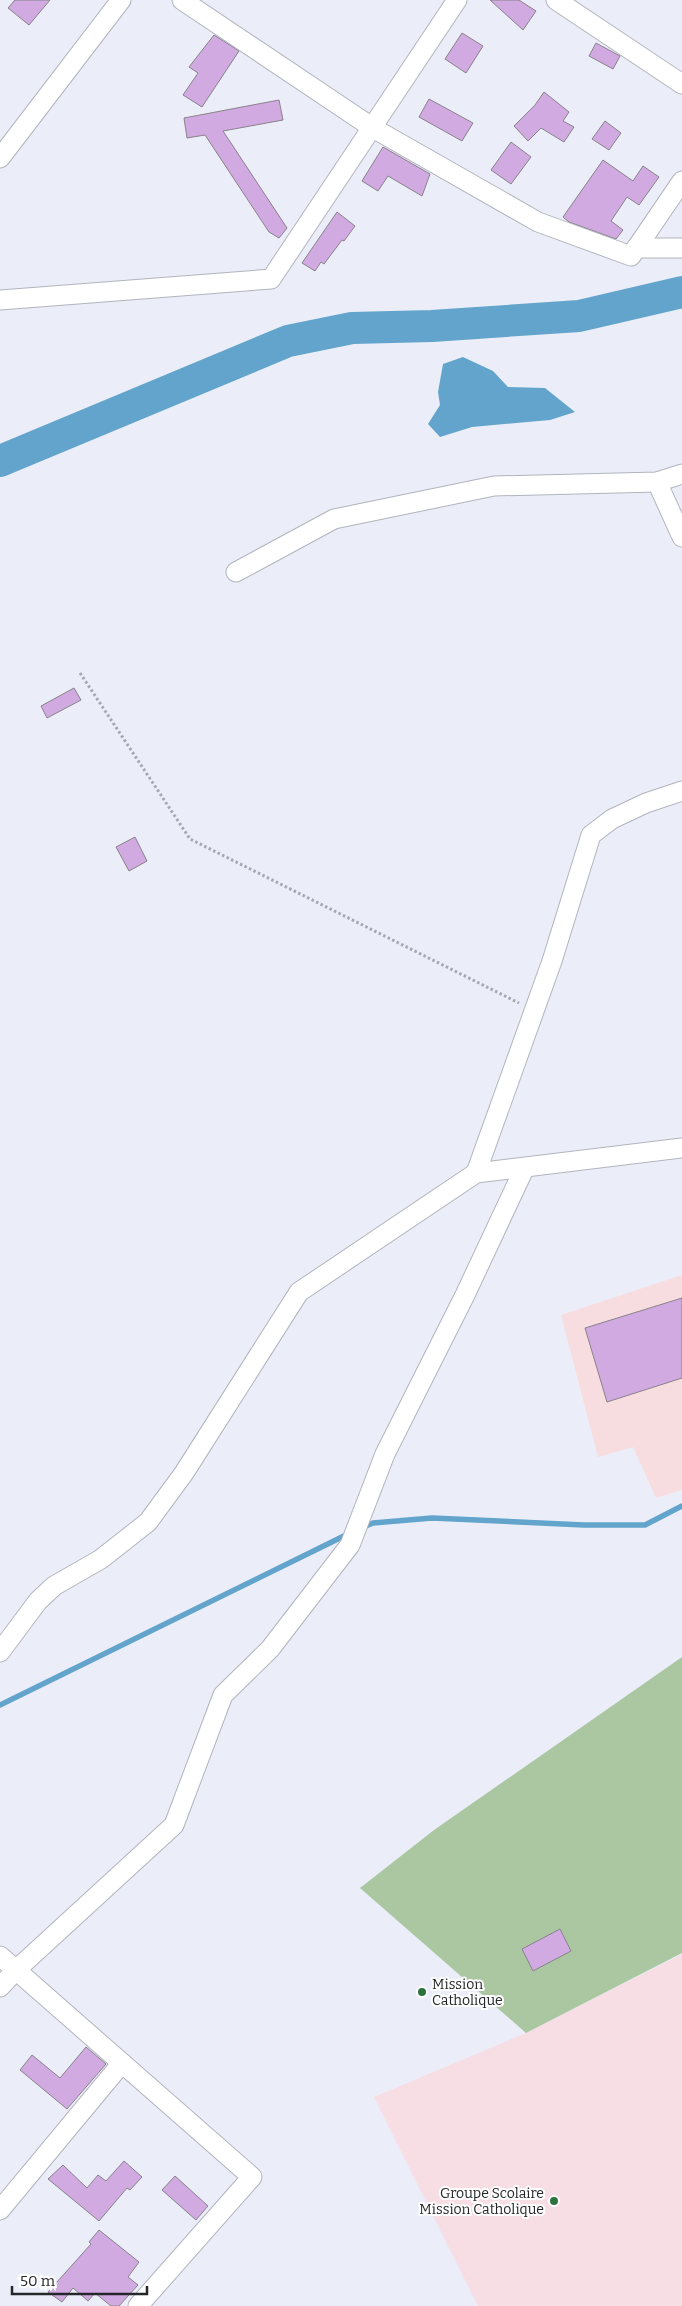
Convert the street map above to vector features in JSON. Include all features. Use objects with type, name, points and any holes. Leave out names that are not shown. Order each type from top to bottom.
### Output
[{"type":"street","points":[[0,158],[121,0]]},
{"type":"street","points":[[182,0],[373,128],[538,222],[631,256],[682,181]]},
{"type":"street","points":[[0,300],[271,280],[457,0]]},
{"type":"street","points":[[556,0],[682,84]]},
{"type":"street","points":[[636,248],[682,248]]},
{"type":"street","points":[[236,572],[334,519],[494,486],[657,482],[682,474]]},
{"type":"street","points":[[657,482],[682,537]]},
{"type":"street","points":[[476,1173],[552,961],[591,835],[612,819],[646,803],[682,792]]},
{"type":"street","points":[[0,1652],[38,1601],[54,1586],[101,1559],[148,1522],[184,1473],[299,1292],[476,1173],[524,1169],[682,1148]]},
{"type":"street","points":[[0,1987],[16,1970],[174,1825],[223,1695],[270,1649],[350,1545],[385,1454],[465,1295],[524,1169]]},
{"type":"street","points":[[0,1956],[252,2177],[138,2306]]},
{"type":"street","points":[[0,2210],[122,2063]]},
{"type":"path","points":[[80,674],[190,839],[534,1011]]},
{"type":"shaded area","points":[[682,1275],[682,1490],[656,1498],[633,1447],[598,1457],[561,1315]]},
{"type":"shaded area","name":"Groupe Scolaire Mission Catholique","points":[[682,1954],[682,2306],[478,2306],[374,2097],[526,2033]]},
{"type":"green space","points":[[682,1657],[682,1953],[526,2033],[360,1888],[434,1830]]},
{"type":"water","points":[[463,357],[493,371],[508,387],[545,388],[575,412],[550,420],[472,427],[440,437],[428,424],[440,405],[438,392],[443,364]]},
{"type":"building","points":[[15,0],[50,0],[29,25],[8,8]]},
{"type":"building","points":[[490,0],[519,0],[536,11],[523,30]]},
{"type":"building","points":[[462,33],[483,46],[466,73],[445,59]]},
{"type":"building","points":[[214,35],[239,51],[202,107],[183,95],[198,73],[189,67]]},
{"type":"building","points":[[596,43],[620,56],[613,69],[589,56]]},
{"type":"building","points":[[544,92],[569,112],[563,121],[574,127],[564,142],[541,128],[528,141],[514,126],[535,105]]},
{"type":"building","points":[[429,99],[473,123],[462,141],[419,117]]},
{"type":"building","points":[[279,100],[283,120],[223,131],[287,228],[279,238],[269,232],[205,135],[187,138],[184,118]]},
{"type":"building","points":[[605,121],[621,133],[609,150],[592,139]]},
{"type":"building","points":[[511,142],[531,157],[511,184],[491,170]]},
{"type":"building","points":[[383,147],[430,174],[422,196],[388,176],[378,191],[362,181]]},
{"type":"building","points":[[603,160],[633,181],[643,166],[659,177],[639,205],[627,197],[611,221],[623,230],[616,239],[569,222],[563,217]]},
{"type":"building","points":[[337,212],[355,226],[324,264],[321,262],[315,271],[302,263]]},
{"type":"building","points":[[74,688],[81,700],[47,718],[41,706]]},
{"type":"building","points":[[135,837],[147,861],[129,871],[116,847]]},
{"type":"building","points":[[682,1298],[682,1378],[607,1402],[585,1328]]},
{"type":"building","points":[[560,1929],[571,1951],[533,1971],[522,1949]]},
{"type":"building","points":[[86,2047],[106,2064],[67,2109],[20,2070],[32,2055],[60,2078]]},
{"type":"building","points":[[124,2161],[142,2177],[130,2190],[127,2188],[99,2221],[48,2179],[63,2165],[87,2188],[98,2175],[106,2181]]},
{"type":"building","points":[[175,2176],[208,2206],[196,2220],[162,2190]]},
{"type":"building","points":[[99,2230],[139,2262],[128,2277],[138,2285],[119,2306],[111,2306],[95,2293],[88,2301],[73,2288],[62,2302],[48,2292],[91,2244],[89,2242]]},
{"type":"waterway","points":[[0,461],[288,341],[352,328],[432,326],[579,316],[682,292]]},
{"type":"waterway","points":[[361,1528],[373,1523],[432,1518],[584,1525],[645,1525],[682,1506]]},
{"type":"waterway","points":[[0,1705],[348,1534]]},
{"type":"place","name":"Mission Catholique","points":[[422,1992]]},
{"type":"place","name":"Groupe Scolaire Mission Catholique","points":[[554,2201]]}]
